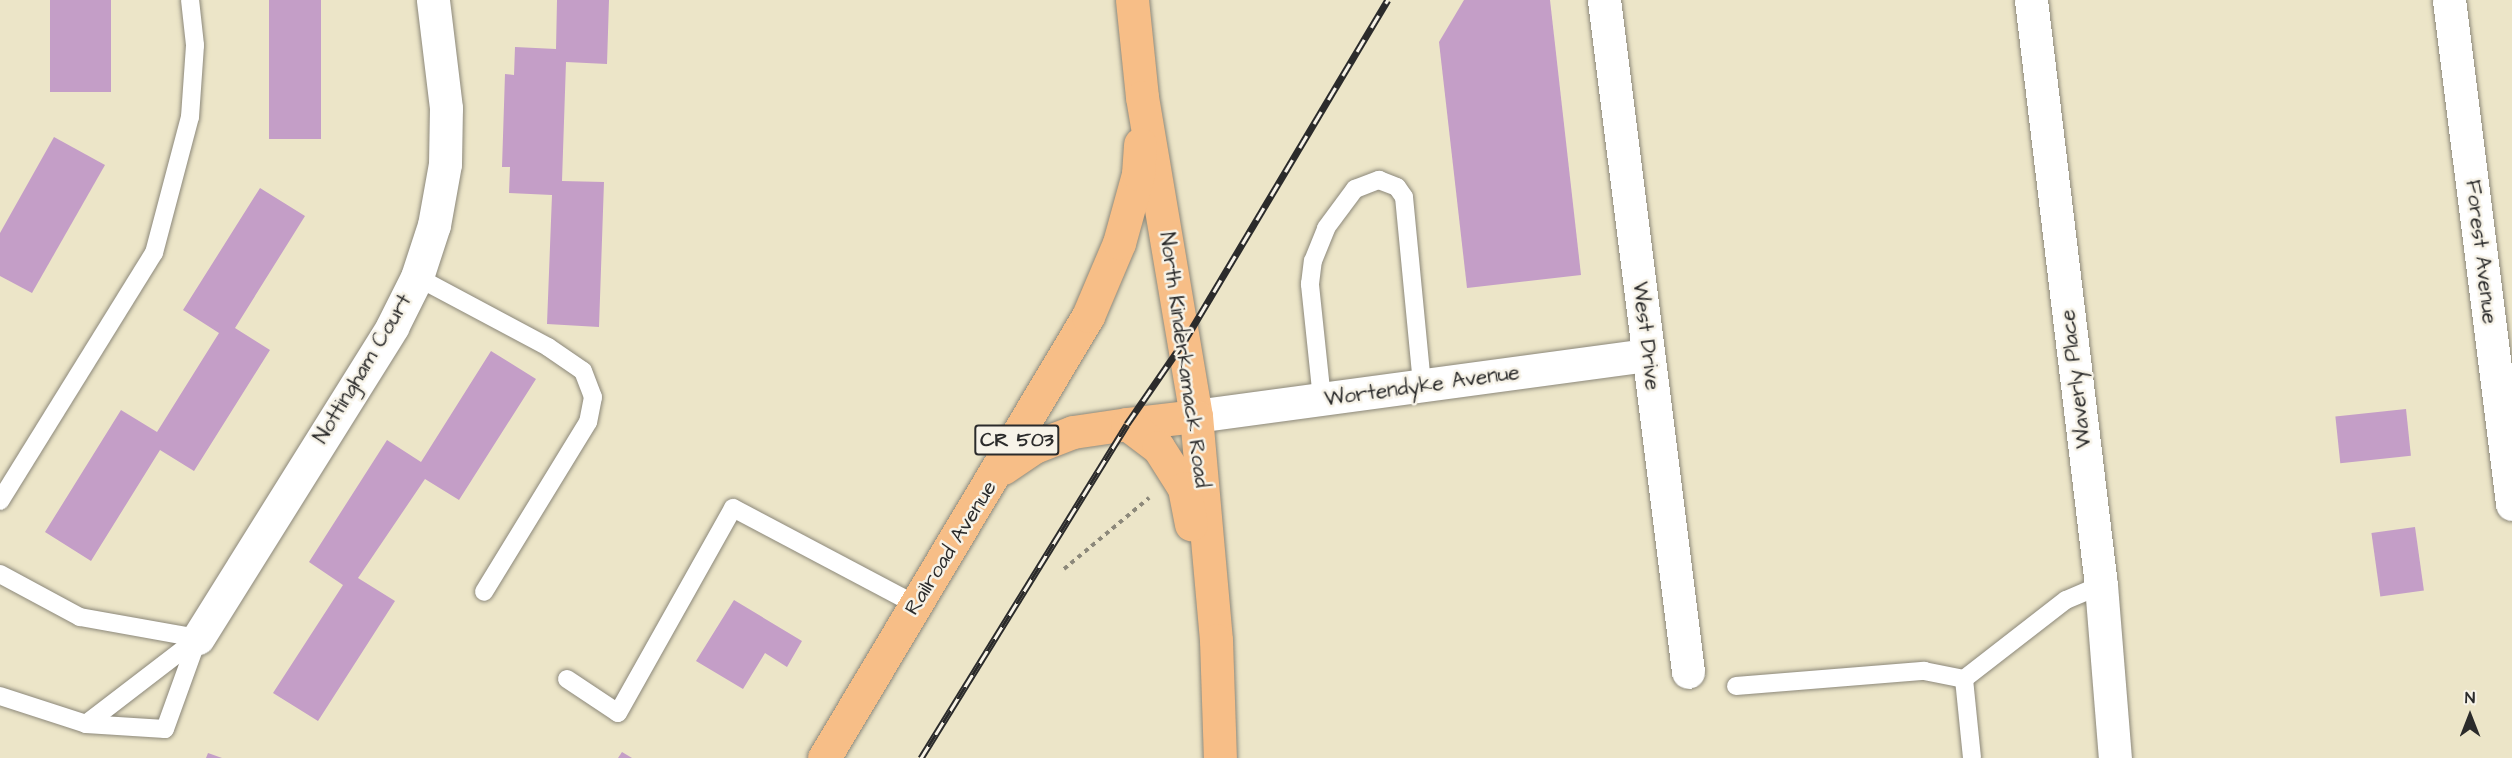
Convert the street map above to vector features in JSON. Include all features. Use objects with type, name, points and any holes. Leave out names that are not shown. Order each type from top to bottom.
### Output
[{"type":"main road","name":"North Kinderkamack Road","points":[[1132,0],[1142,97],[1196,416],[1216,640],[1220,758]]},
{"type":"main road","name":"Railroad Avenue","points":[[824,758],[999,470],[1088,316],[1119,243],[1138,174],[1142,97]]},
{"type":"main road","points":[[999,470],[1034,447],[1072,432],[1196,416]]},
{"type":"main road","points":[[1126,424],[1158,447],[1184,488],[1216,640]]},
{"type":"street","name":"Nottingham Court","points":[[198,638],[392,327],[417,277],[434,225],[445,164],[446,108],[433,0]]},
{"type":"street","name":"West Drive","points":[[1604,0],[1688,672]]},
{"type":"street","name":"Waverly Place","points":[[2031,0],[2101,585],[2115,758]]},
{"type":"street","name":"Forest Avenue","points":[[2449,0],[2512,504]]},
{"type":"street","name":"Wortendyke Avenue","points":[[1196,416],[1648,355]]},
{"type":"lane","points":[[0,501],[154,253],[190,117],[195,45],[190,0]]},
{"type":"lane","points":[[1322,399],[1310,284],[1312,261],[1326,228],[1355,189],[1379,180],[1397,187],[1404,197],[1422,385]]},
{"type":"lane","points":[[417,277],[583,370],[593,397],[588,422],[484,592]]},
{"type":"lane","points":[[567,679],[618,713],[733,508],[916,605]]},
{"type":"lane","points":[[0,574],[80,617],[198,638]]},
{"type":"lane","points":[[1736,686],[1924,671],[1964,679],[2066,600],[2101,585]]},
{"type":"lane","points":[[87,724],[198,638]]},
{"type":"lane","points":[[0,696],[87,724],[165,729],[198,638]]},
{"type":"lane","points":[[1964,679],[1972,758]]},
{"type":"path","points":[[1064,569],[1151,496]]},
{"type":"building","points":[[50,0],[111,0],[111,92],[50,92]]},
{"type":"building","points":[[269,0],[321,0],[321,139],[269,139]]},
{"type":"building","points":[[557,0],[609,0],[607,64],[566,62],[562,181],[604,182],[599,327],[547,324],[552,195],[509,193],[510,167],[502,167],[505,74],[514,75],[515,47],[556,49]]},
{"type":"building","points":[[1464,0],[1550,0],[1581,275],[1467,288],[1439,42]]},
{"type":"building","points":[[54,137],[105,165],[32,293],[0,276],[0,233]]},
{"type":"building","points":[[260,188],[305,216],[235,328],[270,350],[194,471],[160,450],[91,561],[45,532],[121,410],[157,432],[219,333],[183,310]]},
{"type":"building","points":[[491,351],[536,379],[459,500],[425,479],[358,578],[395,601],[318,721],[273,693],[343,585],[309,562],[387,440],[421,462]]},
{"type":"building","points":[[2406,409],[2411,456],[2340,463],[2335,416]]},
{"type":"building","points":[[2415,527],[2424,590],[2380,597],[2371,533]]},
{"type":"building","points":[[734,600],[802,641],[787,667],[765,653],[743,689],[696,661]]},
{"type":"building","points":[[622,752],[632,758],[618,758]]},
{"type":"building","points":[[208,753],[222,758],[206,758]]},
{"type":"railway","points":[[921,758],[1127,424],[1185,340],[1388,0]]}]
